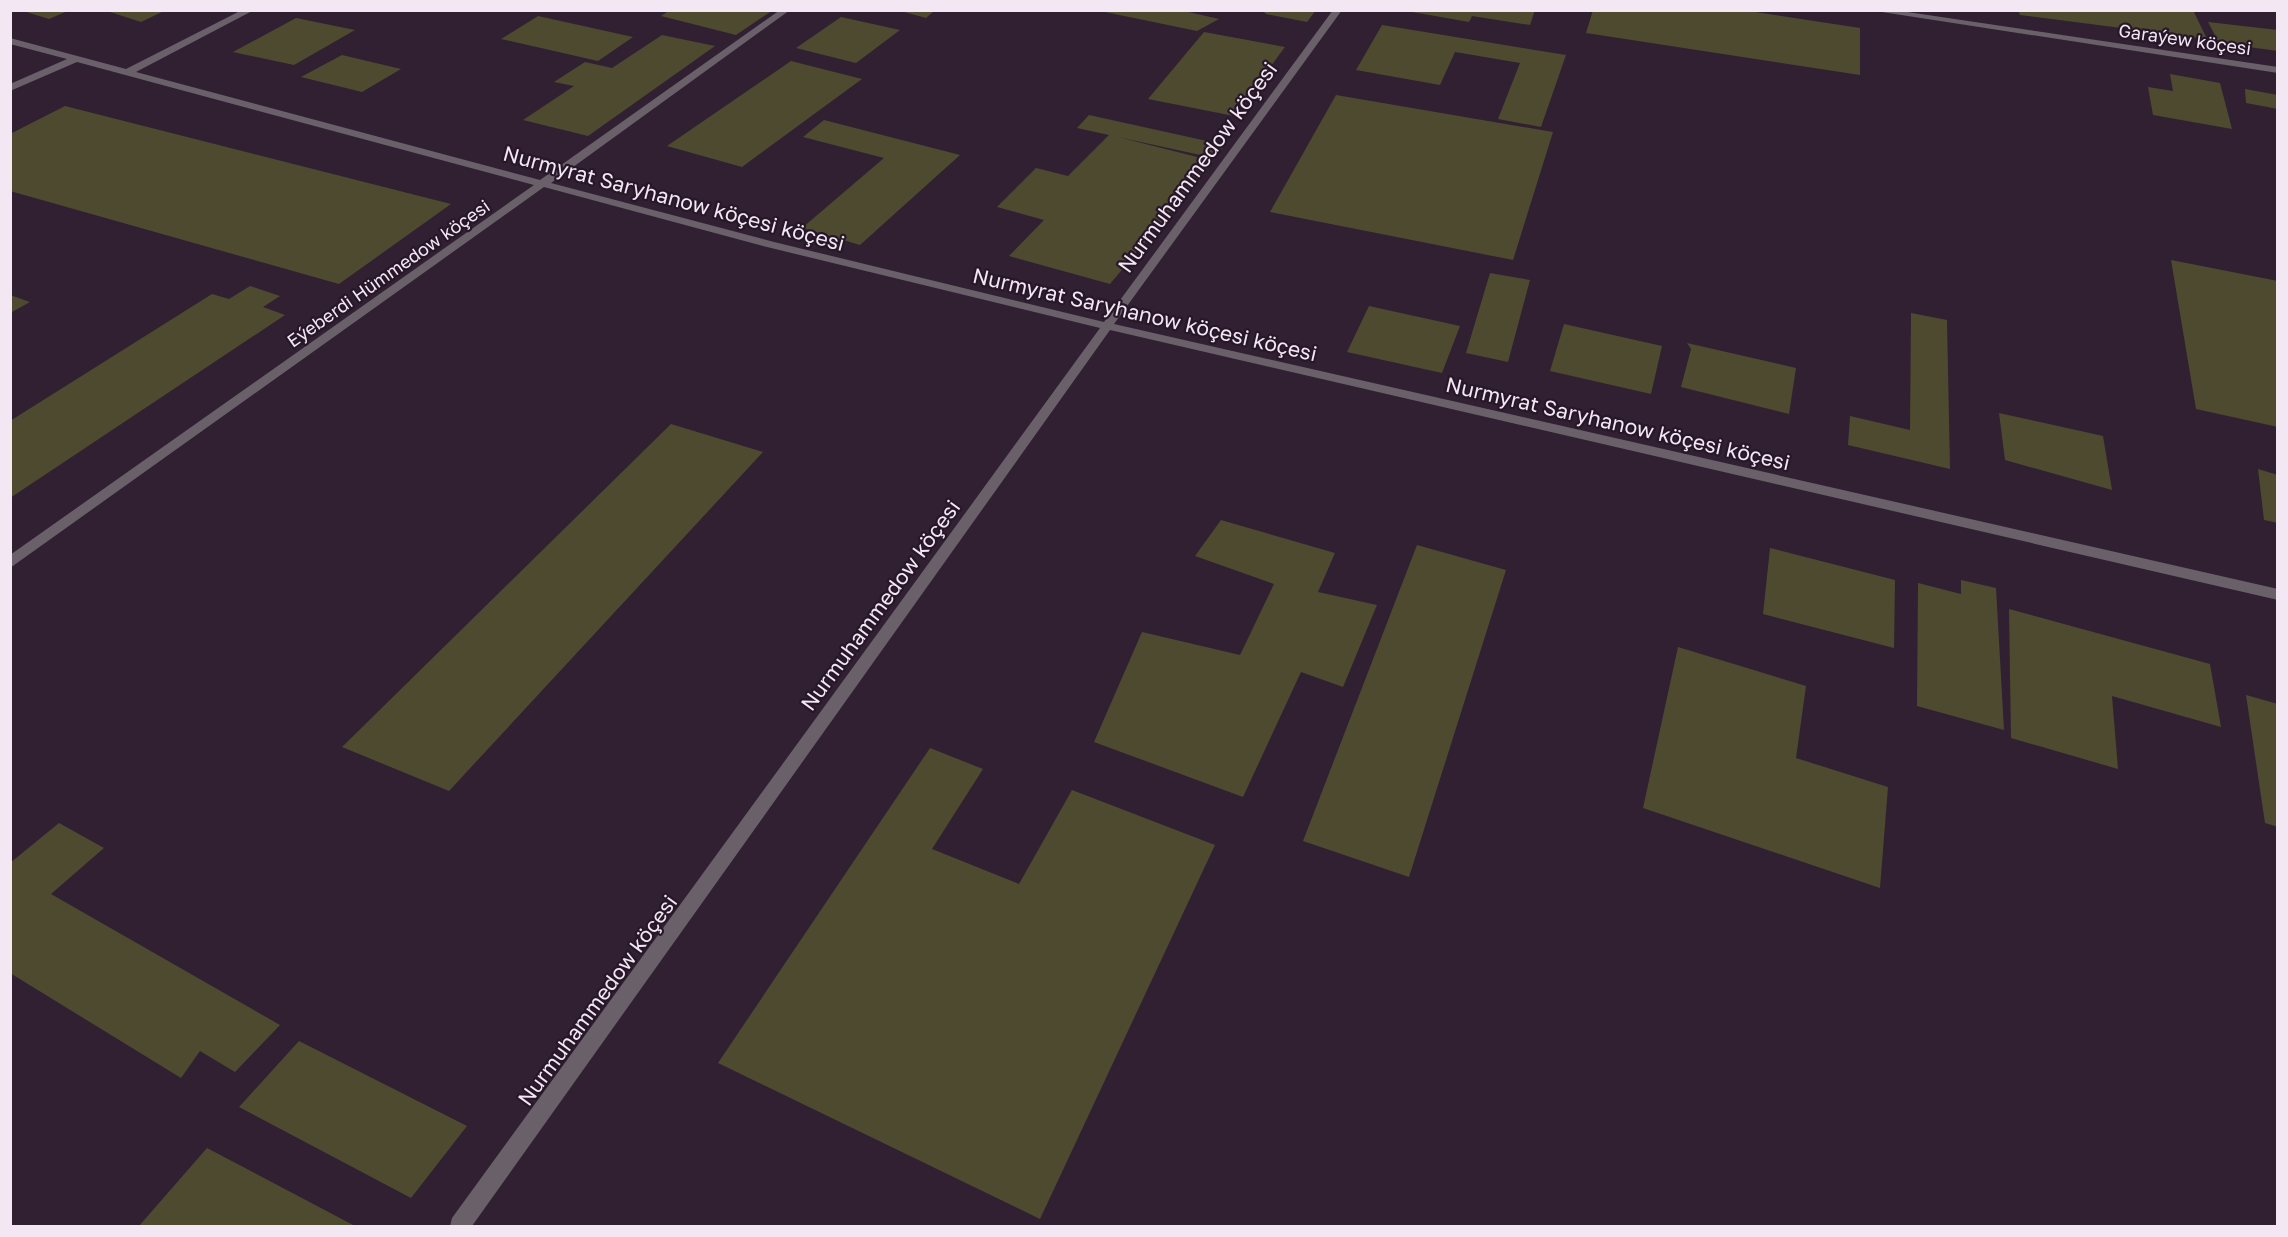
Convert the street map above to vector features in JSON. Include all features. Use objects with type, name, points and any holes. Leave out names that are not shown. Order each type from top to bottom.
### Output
[{"type":"street","points":[[126,72],[250,10]]},
{"type":"street","name":"Eýeberdi Hümmedow köçesi","points":[[10,563],[786,10]]},
{"type":"street","name":"Nurmuhammedow köçesi","points":[[460,1227],[1107,326],[1338,10]]},
{"type":"street","name":"Garaýew köçesi","points":[[1873,10],[2277,70]]},
{"type":"street","name":"Nurmyrat Saryhanow köçesi köçesi","points":[[10,41],[771,245],[1107,326],[2277,595]]},
{"type":"street","points":[[10,88],[75,59]]},
{"type":"building","points":[[20,10],[70,10],[49,19]]},
{"type":"building","points":[[104,10],[166,10],[141,22]]},
{"type":"building","points":[[670,10],[773,10],[736,35],[661,16]]},
{"type":"building","points":[[897,10],[935,10],[926,18]]},
{"type":"building","points":[[1180,10],[1219,19],[1197,31],[1105,12]]},
{"type":"building","points":[[1262,10],[1316,10],[1307,22],[1266,14]]},
{"type":"building","points":[[1401,10],[1535,10],[1530,25],[1472,16],[1469,22]]},
{"type":"building","points":[[1593,10],[1742,10],[1860,28],[1860,75],[1586,33]]},
{"type":"building","points":[[2018,10],[2193,10],[2207,39],[2020,15]]},
{"type":"building","points":[[538,16],[633,37],[598,61],[501,39]]},
{"type":"building","points":[[841,17],[900,30],[856,63],[796,48]]},
{"type":"building","points":[[296,18],[355,30],[294,65],[233,52]]},
{"type":"building","points":[[2208,22],[2278,30],[2278,51],[2219,43]]},
{"type":"building","points":[[1382,25],[1566,55],[1541,127],[1498,119],[1520,63],[1455,52],[1440,85],[1356,70]]},
{"type":"building","points":[[1204,32],[1285,47],[1234,116],[1148,99]]},
{"type":"building","points":[[662,35],[715,46],[588,136],[523,120],[574,86],[554,82],[585,62],[612,68]]},
{"type":"building","points":[[342,55],[401,69],[362,92],[301,77]]},
{"type":"building","points":[[791,61],[862,79],[742,167],[667,146]]},
{"type":"building","points":[[2170,74],[2220,83],[2232,129],[2153,115],[2148,87],[2173,91]]},
{"type":"building","points":[[2245,89],[2278,95],[2278,109],[2246,103]]},
{"type":"building","points":[[1336,95],[1553,132],[1513,260],[1270,212]]},
{"type":"building","points":[[65,106],[451,204],[339,284],[10,191],[10,134]]},
{"type":"building","points":[[1089,115],[1225,145],[1214,158],[1118,137],[1213,161],[1110,284],[1009,256],[1044,220],[997,207],[1036,168],[1068,176],[1109,135],[1077,128]]},
{"type":"building","points":[[824,120],[960,155],[860,245],[802,228],[884,158],[803,137]]},
{"type":"building","points":[[2171,260],[2278,281],[2278,427],[2196,409]]},
{"type":"building","points":[[1490,273],[1530,280],[1508,362],[1466,353]]},
{"type":"building","points":[[250,286],[280,296],[263,307],[285,315],[10,498],[10,421],[212,294],[229,299]]},
{"type":"building","points":[[10,295],[30,302],[10,313]]},
{"type":"building","points":[[1369,306],[1460,326],[1442,373],[1347,352]]},
{"type":"building","points":[[1911,313],[1947,320],[1950,469],[1848,445],[1850,416],[1910,430]]},
{"type":"building","points":[[1564,324],[1662,346],[1651,394],[1550,371]]},
{"type":"building","points":[[1687,343],[1796,368],[1789,414],[1681,387],[1691,349]]},
{"type":"building","points":[[1999,413],[2103,436],[2112,490],[2005,460]]},
{"type":"building","points":[[671,424],[763,452],[449,791],[342,747]]},
{"type":"building","points":[[2258,469],[2278,475],[2278,523],[2264,520]]},
{"type":"building","points":[[1221,520],[1335,553],[1318,592],[1377,605],[1343,687],[1301,672],[1243,797],[1094,742],[1142,632],[1240,655],[1274,584],[1195,556]]},
{"type":"building","points":[[1417,545],[1506,570],[1409,877],[1303,841]]},
{"type":"building","points":[[1770,548],[1895,580],[1894,648],[1763,614]]},
{"type":"building","points":[[1961,580],[1996,588],[2004,730],[1917,706],[1918,583],[1961,594]]},
{"type":"building","points":[[2009,609],[2210,664],[2221,727],[2112,696],[2118,769],[2011,738]]},
{"type":"building","points":[[1678,647],[1806,686],[1796,758],[1888,787],[1880,888],[1643,808]]},
{"type":"building","points":[[2246,695],[2278,704],[2278,827],[2265,823]]},
{"type":"building","points":[[930,748],[983,769],[932,849],[1019,884],[1072,790],[1215,845],[1040,1219],[718,1063]]},
{"type":"building","points":[[59,823],[104,848],[51,894],[280,1025],[235,1072],[200,1051],[181,1078],[10,973],[10,863]]},
{"type":"building","points":[[299,1041],[467,1126],[411,1198],[239,1107]]},
{"type":"building","points":[[207,1148],[355,1226],[139,1226]]}]
